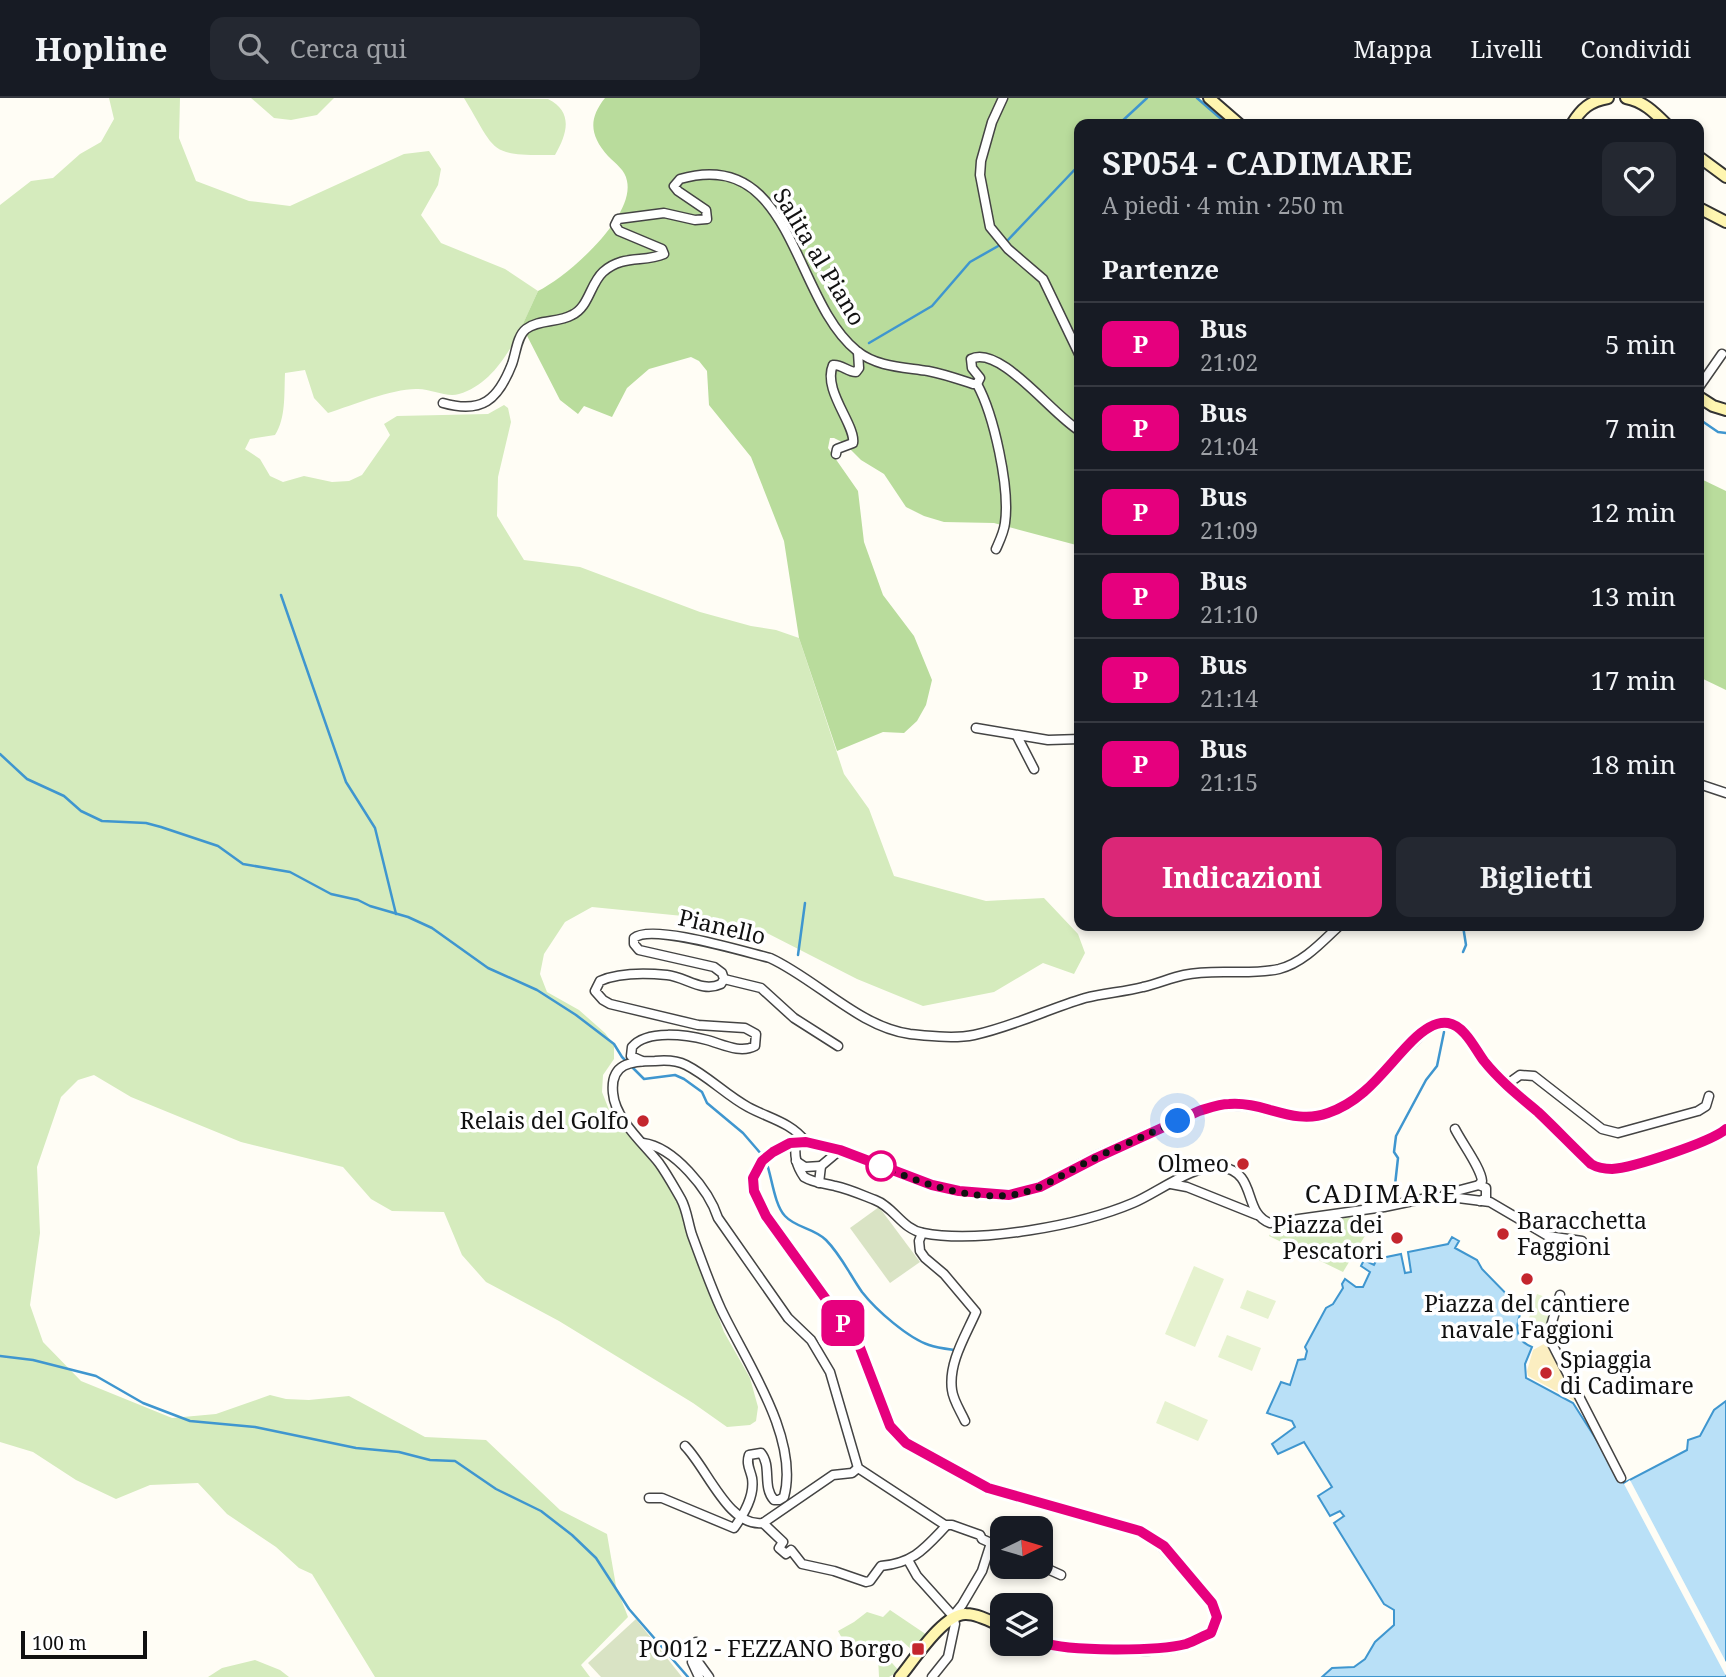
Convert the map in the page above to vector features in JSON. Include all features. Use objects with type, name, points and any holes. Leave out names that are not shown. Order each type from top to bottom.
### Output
[{"type":"main road","points":[[1209,98],[1233,119]]},
{"type":"main road","points":[[1576,119],[1585,107],[1608,98]]},
{"type":"main road","points":[[1626,98],[1636,100],[1660,119]]},
{"type":"main road","points":[[1704,161],[1726,177]]},
{"type":"main road","points":[[1704,211],[1726,222]]},
{"type":"main road","points":[[1704,400],[1726,410]]},
{"type":"main road","points":[[1053,1645],[1126,1649],[1185,1644],[1211,1633],[1217,1617],[1212,1603],[1164,1546],[1140,1531],[988,1488],[906,1443],[890,1426],[859,1345],[760,1205],[754,1191],[753,1178],[755,1170],[767,1157],[801,1142],[840,1150],[915,1180],[946,1188],[989,1195],[1023,1193],[1215,1106],[1247,1105],[1290,1116],[1315,1117],[1328,1114],[1347,1105],[1367,1090],[1413,1040],[1430,1027],[1447,1023],[1460,1029],[1506,1085],[1591,1164],[1599,1168],[1622,1168],[1668,1154],[1726,1129]]},
{"type":"main road","points":[[900,1677],[942,1625],[953,1616],[967,1614],[990,1622]]},
{"type":"street","points":[[1003,98],[992,122],[981,161],[980,175],[990,227],[1008,249],[1042,279],[1074,344]]},
{"type":"street","name":"Salita al Piano","points":[[443,404],[466,408],[490,400],[504,379],[521,334],[527,328],[572,316],[580,309],[603,272],[615,263],[664,254],[663,249],[619,231],[615,225],[618,219],[664,214],[695,220],[707,219],[706,210],[677,191],[674,186],[680,179],[716,173],[729,176],[752,188],[763,198],[789,237],[831,324],[858,352],[883,363],[947,375],[977,384]]},
{"type":"street","points":[[836,454],[838,449],[853,443],[854,437],[841,413],[831,372],[833,365],[853,372],[858,370],[858,352]]},
{"type":"street","points":[[1704,380],[1722,354]]},
{"type":"street","points":[[996,549],[1006,521],[1003,486],[990,415],[977,384],[980,378],[972,368],[971,359],[983,356],[997,361],[1018,376],[1044,403],[1074,426]]},
{"type":"street","points":[[976,728],[1048,740],[1074,739]]},
{"type":"street","points":[[1017,736],[1034,769]]},
{"type":"street","points":[[1704,786],[1726,793]]},
{"type":"street","name":"Pianello","points":[[724,979],[722,973],[714,967],[639,950],[634,944],[634,938],[647,932],[669,934],[771,958],[881,1025],[907,1034],[954,1037],[972,1035],[1087,998],[1186,975],[1280,969],[1295,963],[1333,931]]},
{"type":"street","points":[[642,1061],[631,1056],[632,1047],[641,1040],[653,1037],[696,1038],[742,1049],[755,1046],[756,1034],[745,1028],[698,1026],[610,1004],[595,991],[600,981],[620,975],[670,975],[708,988],[721,984],[724,979],[761,988],[794,1018],[838,1046]]},
{"type":"street","points":[[649,1498],[662,1498],[734,1528],[752,1492],[752,1477],[747,1461],[751,1453],[761,1453],[765,1457],[771,1498],[779,1500],[784,1497],[787,1470],[783,1445],[758,1381],[721,1308],[683,1203],[661,1166],[617,1110],[612,1088],[613,1080],[621,1067],[642,1061],[673,1061],[686,1065],[747,1106],[797,1130],[801,1142],[796,1161],[804,1177],[880,1202],[906,1225],[922,1233],[959,1235],[1025,1231],[1116,1209],[1141,1200],[1201,1167],[1219,1166],[1232,1170],[1242,1178],[1257,1215]]},
{"type":"street","points":[[1506,1085],[1520,1075],[1534,1076],[1602,1129],[1618,1133],[1698,1111],[1706,1106],[1709,1096]]},
{"type":"street","points":[[1455,1129],[1480,1170],[1482,1181],[1479,1185]]},
{"type":"street","points":[[643,1143],[659,1147],[686,1169],[711,1199],[718,1218],[788,1318],[811,1340],[830,1372],[858,1468],[946,1526]]},
{"type":"street","points":[[796,1161],[805,1167],[821,1166],[840,1150]]},
{"type":"street","points":[[819,1183],[821,1166]]},
{"type":"street","points":[[1168,1184],[1187,1187],[1257,1215],[1265,1222],[1280,1223],[1384,1207],[1479,1185],[1486,1188],[1487,1193],[1486,1198],[1480,1201]]},
{"type":"street","points":[[1432,1197],[1490,1202],[1548,1236],[1582,1241]]},
{"type":"street","points":[[922,1233],[920,1251],[944,1274],[976,1312],[954,1363],[952,1390],[965,1421]]},
{"type":"street","points":[[1560,1295],[1548,1336],[1621,1478]]},
{"type":"street","points":[[685,1446],[697,1458],[735,1514],[754,1524],[764,1523],[832,1475],[852,1473],[858,1468]]},
{"type":"street","points":[[764,1523],[783,1542],[779,1548],[786,1553],[791,1550],[802,1564],[866,1582],[870,1581],[881,1566],[917,1557],[946,1526],[952,1525],[980,1535],[990,1543]]},
{"type":"street","points":[[953,1616],[982,1571],[990,1546]]},
{"type":"street","points":[[908,1560],[917,1577],[953,1616],[955,1624],[948,1657],[932,1677]]},
{"type":"street","points":[[1054,1572],[1061,1575]]},
{"type":"street","points":[[699,1677],[692,1662],[696,1642],[696,1659],[709,1677]]},
{"type":"green space","points":[[109,98],[180,98],[179,138],[196,181],[249,201],[290,206],[404,154],[429,151],[441,169],[438,185],[421,215],[441,243],[505,269],[538,291],[508,352],[487,378],[459,394],[449,395],[421,389],[406,390],[384,394],[328,413],[314,398],[305,370],[285,373],[284,406],[279,428],[275,435],[250,439],[245,449],[260,459],[270,476],[283,482],[304,476],[332,482],[349,481],[362,475],[390,435],[384,424],[397,416],[488,414],[504,405],[508,408],[511,422],[498,477],[497,516],[524,560],[580,567],[700,612],[799,638],[844,774],[869,809],[894,876],[986,901],[1044,898],[1078,934],[1085,953],[1074,974],[1043,963],[994,992],[923,1006],[857,979],[757,928],[693,917],[592,907],[565,922],[544,954],[540,974],[547,992],[579,1010],[605,1033],[614,1045],[614,1059],[603,1075],[602,1092],[613,1120],[658,1170],[677,1202],[724,1332],[750,1378],[758,1407],[756,1421],[750,1425],[727,1427],[693,1403],[559,1321],[486,1282],[462,1255],[444,1212],[392,1211],[371,1199],[343,1167],[241,1142],[131,1097],[94,1075],[78,1080],[61,1097],[37,1167],[40,1233],[30,1305],[43,1342],[81,1381],[172,1418],[216,1414],[270,1395],[309,1400],[349,1396],[425,1437],[486,1440],[560,1510],[607,1534],[616,1586],[628,1617],[581,1665],[590,1677],[375,1677],[312,1574],[299,1568],[276,1547],[227,1514],[198,1483],[150,1485],[116,1499],[76,1480],[33,1452],[0,1442],[0,205],[31,181],[53,178],[80,154],[101,142],[114,119]]},
{"type":"green space","points":[[251,98],[334,98],[317,115],[291,120],[274,118]]},
{"type":"green space","points":[[464,98],[548,99],[556,104],[562,110],[566,124],[563,139],[555,155],[517,154],[496,147]]},
{"type":"green space","points":[[605,98],[1199,98],[1220,119],[1074,119],[1074,544],[994,523],[944,522],[924,516],[906,507],[884,474],[861,460],[844,443],[830,438],[828,448],[858,491],[864,542],[883,595],[914,636],[932,680],[926,705],[917,721],[904,733],[883,732],[837,751],[799,638],[784,541],[751,457],[709,405],[707,371],[699,361],[691,357],[649,369],[627,388],[612,417],[584,406],[578,414],[560,400],[522,326],[538,291],[565,273],[596,244],[621,211],[627,195],[624,174],[602,149],[595,134],[594,120]]},
{"type":"green space","points":[[1704,480],[1726,491],[1726,690],[1704,679]]},
{"type":"green space","points":[[879,1207],[920,1262],[890,1283],[850,1228]]},
{"type":"green space","points":[[1359,1216],[1366,1234],[1343,1272],[1269,1236],[1274,1228]]},
{"type":"green space","points":[[1194,1266],[1224,1279],[1195,1347],[1165,1334]]},
{"type":"green space","points":[[1247,1290],[1276,1301],[1268,1319],[1240,1308]]},
{"type":"green space","points":[[1537,1294],[1559,1302],[1547,1335],[1526,1327]]},
{"type":"green space","points":[[1227,1335],[1261,1348],[1252,1371],[1218,1357]]},
{"type":"green space","points":[[1165,1401],[1208,1420],[1198,1441],[1156,1423]]},
{"type":"green space","points":[[890,1610],[927,1635],[913,1651],[901,1640],[886,1656],[899,1671],[889,1677],[879,1677],[878,1656],[874,1648],[852,1656],[838,1631],[867,1612],[883,1617]]},
{"type":"green space","points":[[636,1619],[682,1677],[601,1677],[588,1663]]},
{"type":"green space","points":[[255,1660],[280,1670],[289,1677],[208,1677],[222,1668]]},
{"type":"sand","name":"Spiaggia di Cadimare","points":[[1549,1341],[1580,1404],[1528,1376],[1533,1350]]},
{"type":"water","points":[[1452,1237],[1459,1241],[1455,1248],[1477,1260],[1482,1269],[1522,1310],[1518,1321],[1519,1336],[1532,1347],[1525,1364],[1526,1378],[1573,1403],[1624,1483],[1687,1450],[1688,1440],[1700,1436],[1714,1410],[1726,1401],[1726,1677],[1322,1677],[1332,1668],[1354,1667],[1365,1659],[1375,1642],[1394,1625],[1394,1610],[1384,1604],[1334,1523],[1344,1516],[1340,1511],[1330,1516],[1318,1496],[1332,1487],[1304,1442],[1278,1454],[1272,1444],[1295,1427],[1292,1421],[1267,1413],[1281,1382],[1290,1385],[1298,1360],[1305,1359],[1305,1347],[1326,1308],[1333,1304],[1343,1288],[1345,1279],[1356,1287],[1363,1287],[1370,1272],[1361,1266],[1364,1260],[1374,1265],[1377,1259],[1401,1254],[1405,1273],[1411,1272],[1408,1252],[1448,1244]]},
{"type":"pier","points":[[1630,1480],[1726,1662],[1726,1676],[1624,1484]]},
{"type":"waterway","points":[[1124,119],[1147,98]]},
{"type":"waterway","points":[[1197,98],[1221,119]]},
{"type":"waterway","points":[[869,343],[932,306],[970,262],[1007,241],[1074,170]]},
{"type":"waterway","points":[[1704,422],[1718,432],[1726,433]]},
{"type":"waterway","points":[[281,595],[346,782],[375,828],[396,914]]},
{"type":"waterway","points":[[0,754],[27,779],[64,796],[81,811],[102,821],[146,823],[161,827],[218,846],[243,864],[290,872],[331,894],[358,900],[432,928],[488,968],[537,990],[576,1015],[614,1044],[622,1057],[644,1079],[675,1075],[684,1079],[702,1092],[707,1103],[743,1133],[762,1155]]},
{"type":"waterway","points":[[798,955],[805,903]]},
{"type":"waterway","points":[[1463,952],[1466,945],[1464,931]]},
{"type":"waterway","points":[[1394,1194],[1398,1158],[1394,1152],[1396,1136],[1426,1080],[1437,1066],[1444,1032]]},
{"type":"waterway","points":[[766,1161],[781,1211],[794,1223],[826,1240],[875,1307],[902,1330],[921,1341],[935,1347],[955,1350]]},
{"type":"waterway","points":[[0,1356],[33,1360],[96,1376],[143,1403],[190,1421],[255,1427],[356,1448],[399,1452],[430,1460],[455,1461],[496,1489],[541,1511],[572,1535],[596,1558],[629,1609],[688,1677]]},
{"type":"bus line","name":"P","points":[[1053,1645],[1126,1649],[1185,1644],[1211,1633],[1217,1617],[1212,1603],[1164,1546],[1140,1531],[988,1488],[906,1443],[890,1426],[859,1345],[766,1216],[754,1191],[755,1170],[773,1152],[790,1143],[806,1142],[840,1150],[932,1185],[989,1195],[1023,1193],[1215,1106],[1247,1105],[1290,1116],[1315,1117],[1328,1114],[1347,1105],[1374,1084],[1413,1040],[1430,1027],[1447,1023],[1460,1029],[1506,1085],[1591,1164],[1599,1168],[1622,1168],[1668,1154],[1723,1133],[1726,1129]]},
{"type":"place","name":"Relais del Golfo","points":[[643,1121]]},
{"type":"place","name":"Olmeo","points":[[1243,1164]]},
{"type":"place","name":"Baracchetta Faggioni","points":[[1503,1234]]},
{"type":"place","name":"Piazza dei Pescatori","points":[[1397,1238]]},
{"type":"place","name":"Piazza del cantiere navale Faggioni","points":[[1527,1279]]},
{"type":"place","name":"Spiaggia di Cadimare","points":[[1546,1373]]},
{"type":"place","name":"PO012 - FEZZANO Borgo","points":[[918,1649]]},
{"type":"district","name":"CADIMARE","points":[[1382,1194]]},
{"type":"route","points":[[881,1166],[915,1180],[959,1191],[989,1195],[1023,1193],[1178,1121]]}]
